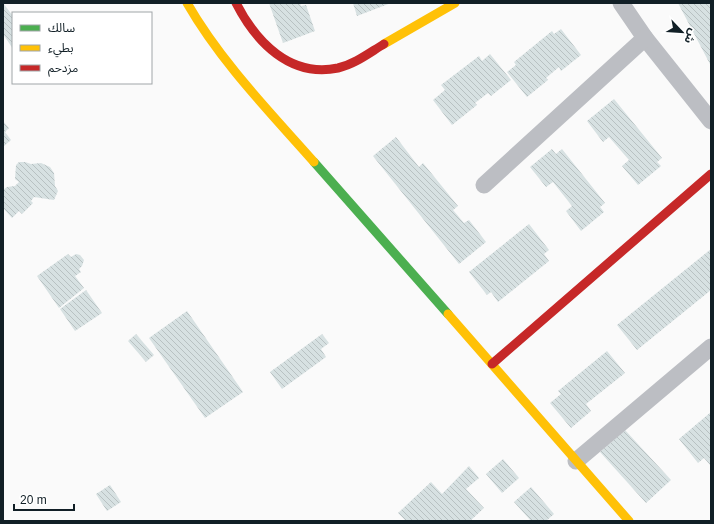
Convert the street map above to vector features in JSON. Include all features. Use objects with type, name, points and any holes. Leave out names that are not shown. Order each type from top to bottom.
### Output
[{"type":"main road","points":[[187,3],[204,33],[233,70],[629,521]]},
{"type":"main road","points":[[236,3],[254,33],[268,50],[289,64],[313,70],[338,68],[361,58],[456,3]]},
{"type":"main road","points":[[492,364],[711,174]]},
{"type":"street","points":[[621,3],[645,38],[711,120]]},
{"type":"street","points":[[484,185],[645,38]]},
{"type":"street","points":[[576,461],[711,347]]},
{"type":"building","points":[[3,3],[12,15],[12,48],[3,34]]},
{"type":"building","points":[[269,3],[300,3],[301,6],[306,5],[315,31],[283,43]]},
{"type":"building","points":[[353,3],[391,3],[357,16]]},
{"type":"building","points":[[678,3],[711,3],[711,66]]},
{"type":"building","points":[[561,29],[581,55],[561,71],[559,67],[546,78],[548,80],[527,97],[507,72],[516,65],[514,62],[552,31],[554,34]]},
{"type":"building","points":[[490,54],[511,80],[491,96],[488,93],[475,103],[477,105],[452,125],[433,100],[445,90],[441,85],[479,56],[482,61]]},
{"type":"building","points":[[614,99],[662,158],[657,162],[661,166],[638,185],[622,166],[629,160],[609,137],[603,142],[587,121]]},
{"type":"building","points":[[3,121],[9,128],[5,132],[11,140],[3,147]]},
{"type":"building","points":[[396,137],[419,167],[423,163],[458,206],[453,210],[464,223],[469,220],[486,242],[459,264],[373,156]]},
{"type":"building","points":[[552,149],[556,154],[562,149],[605,203],[600,207],[604,212],[581,231],[566,211],[572,206],[553,182],[546,187],[530,167]]},
{"type":"building","points":[[19,162],[31,164],[41,163],[50,167],[54,173],[55,186],[58,191],[54,200],[34,197],[31,201],[33,203],[22,214],[19,211],[12,218],[3,208],[3,190],[7,187],[15,186],[19,182],[15,179],[16,165]]},
{"type":"building","points":[[529,224],[549,250],[544,254],[549,261],[498,302],[491,292],[487,295],[469,272]]},
{"type":"building","points":[[711,249],[711,290],[637,350],[617,325]]},
{"type":"building","points":[[68,254],[71,257],[76,254],[80,255],[84,260],[79,269],[81,272],[75,276],[84,288],[59,308],[37,276]]},
{"type":"building","points":[[86,290],[102,313],[75,331],[60,309]]},
{"type":"building","points":[[187,311],[243,392],[205,418],[149,338]]},
{"type":"building","points":[[136,334],[154,355],[146,362],[128,341]]},
{"type":"building","points":[[322,334],[329,343],[321,349],[326,357],[282,389],[270,372]]},
{"type":"building","points":[[607,351],[625,373],[586,404],[591,411],[571,428],[550,403],[561,394],[558,391]]},
{"type":"building","points":[[711,412],[710,465],[704,458],[698,463],[679,439]]},
{"type":"building","points":[[625,430],[671,480],[646,503],[600,452]]},
{"type":"building","points":[[503,459],[519,478],[502,493],[486,474]]},
{"type":"building","points":[[469,466],[479,478],[466,489],[484,508],[470,521],[406,521],[398,513],[431,482],[442,494]]},
{"type":"building","points":[[110,485],[121,502],[107,511],[96,494]]},
{"type":"building","points":[[531,487],[554,514],[546,521],[531,521],[514,502]]},
{"type":"traffic: fast","points":[[314,162],[448,314]]},
{"type":"traffic: slow","points":[[187,3],[200,25],[230,66],[314,162]]},
{"type":"traffic: slow","points":[[384,44],[455,3]]},
{"type":"traffic: slow","points":[[448,314],[629,521]]},
{"type":"traffic: jam","points":[[236,3],[244,17],[264,43],[276,54],[305,68],[321,70],[338,68],[362,58],[384,44]]},
{"type":"traffic: jam","points":[[492,364],[711,174]]}]
